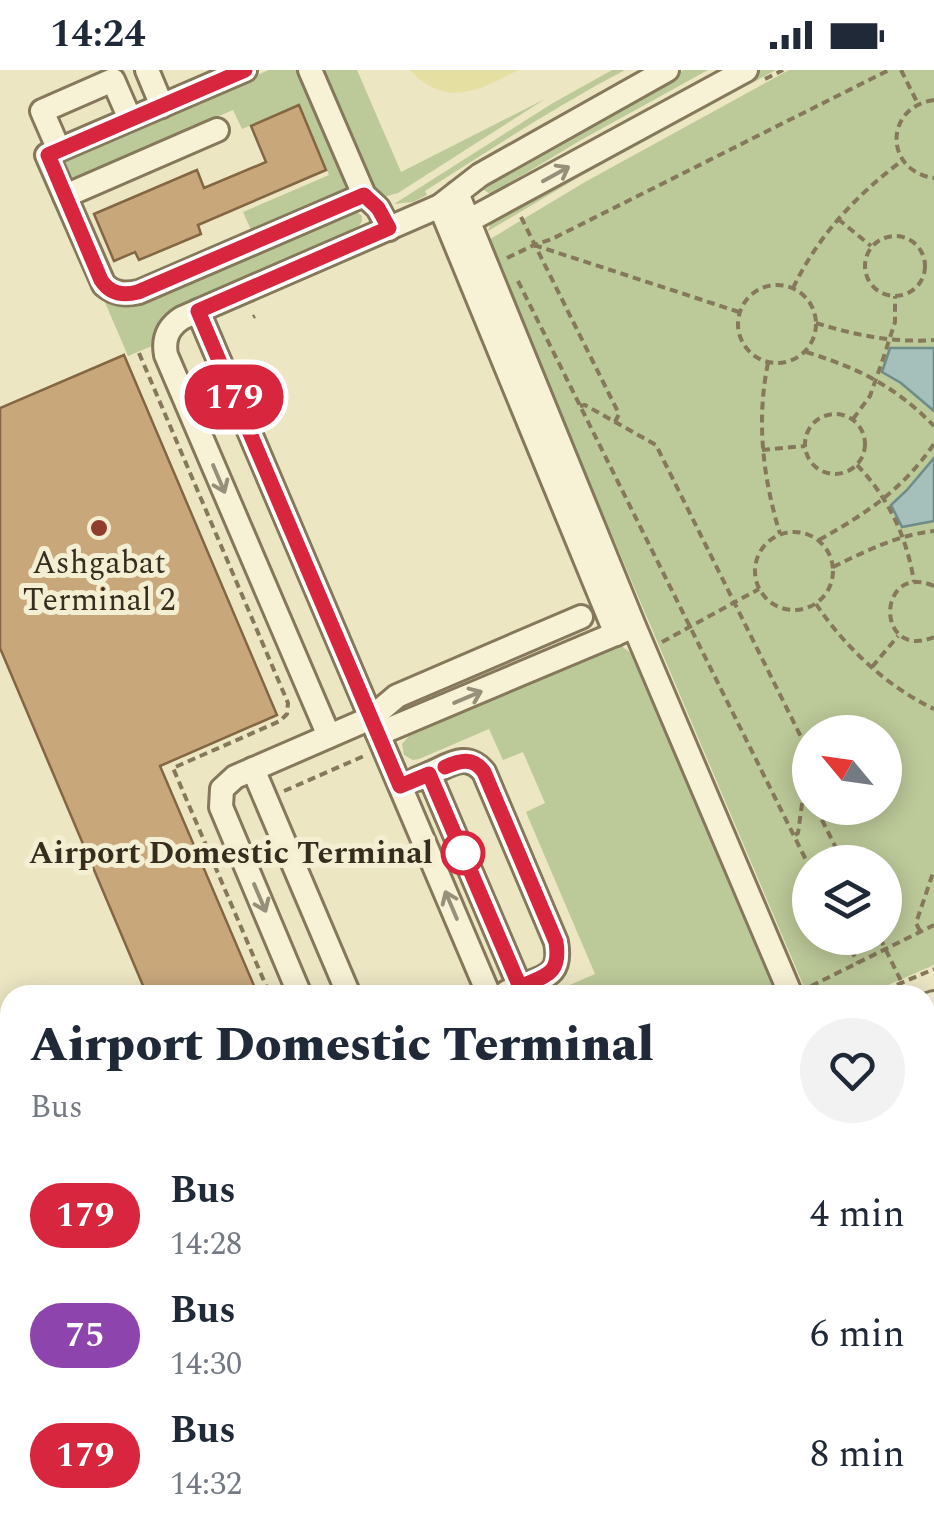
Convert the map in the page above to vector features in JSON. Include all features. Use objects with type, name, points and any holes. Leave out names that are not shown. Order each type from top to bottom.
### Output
[{"type":"street","points":[[146,70],[162,106]]},
{"type":"street","points":[[245,70],[48,155],[101,280],[110,290],[123,294],[138,292],[364,195]]},
{"type":"street","points":[[310,70],[364,195],[378,208],[389,228]]},
{"type":"street","points":[[329,736],[166,355],[165,341],[170,330],[178,320],[449,200],[480,175],[667,70]]},
{"type":"street","points":[[470,220],[756,74]]},
{"type":"street","points":[[59,150],[42,111],[114,80],[130,120]]},
{"type":"street","points":[[65,196],[217,130]]},
{"type":"street","points":[[449,200],[470,220],[625,630]]},
{"type":"street","points":[[449,200],[625,630],[796,985]]},
{"type":"street","points":[[198,311],[485,985]]},
{"type":"street","points":[[375,726],[397,696],[581,616]]},
{"type":"street","points":[[296,985],[221,806],[222,789],[228,780],[329,736],[375,726],[625,630]]},
{"type":"street","points":[[400,786],[460,761],[474,762],[480,767],[556,942],[558,961],[554,970],[523,985]]},
{"type":"street","points":[[253,769],[345,985]]},
{"type":"street","points":[[429,774],[508,985]]},
{"type":"path","points":[[756,74],[783,70]]},
{"type":"path","points":[[497,264],[889,70]]},
{"type":"path","points":[[901,70],[918,104]]},
{"type":"path","points":[[934,100],[918,104],[905,114],[898,128],[897,145],[902,160],[914,172],[934,178]]},
{"type":"path","points":[[793,288],[820,241],[838,219],[902,160]]},
{"type":"path","points":[[520,217],[619,414],[614,422]]},
{"type":"path","points":[[838,219],[871,246]]},
{"type":"path","points":[[904,236],[918,246],[924,262],[918,286],[895,296],[878,291],[868,278],[865,261],[871,246],[886,237],[904,236]]},
{"type":"path","points":[[534,245],[739,312]]},
{"type":"path","points":[[506,258],[798,845]]},
{"type":"path","points":[[924,262],[934,260]]},
{"type":"path","points":[[761,288],[793,288],[806,298],[814,312],[814,337],[805,351],[792,360],[768,363],[753,356],[742,344],[739,312],[761,288]]},
{"type":"path","points":[[853,419],[876,380],[895,322],[895,296]]},
{"type":"path","points":[[252,308],[255,318]]},
{"type":"path","points":[[816,322],[889,340],[934,340]]},
{"type":"path","points":[[805,351],[846,364],[876,380],[896,392],[934,426]]},
{"type":"path","points":[[139,354],[288,703],[287,714],[280,722],[173,768],[266,985]]},
{"type":"path","points":[[768,363],[761,417],[762,450],[780,534]]},
{"type":"path","points":[[580,406],[585,404],[656,445],[792,719]]},
{"type":"path","points":[[838,413],[853,419],[860,425],[865,450],[857,464],[842,473],[825,472],[812,462],[805,446],[809,430],[821,417],[838,413]]},
{"type":"path","points":[[819,540],[856,520],[902,485],[934,444]]},
{"type":"path","points":[[762,450],[805,446]]},
{"type":"path","points":[[857,464],[874,483],[903,537],[914,582]]},
{"type":"path","points":[[833,567],[871,548],[934,531]]},
{"type":"path","points":[[804,533],[819,540],[833,567],[831,585],[816,604],[800,610],[784,609],[770,602],[759,589],[755,573],[766,544],[780,534],[804,533]]},
{"type":"path","points":[[934,586],[914,582],[898,589],[890,604],[890,620],[900,634],[915,641],[934,637]]},
{"type":"path","points":[[654,646],[759,589]]},
{"type":"path","points":[[816,604],[872,668],[934,708]]},
{"type":"path","points":[[872,668],[900,634]]},
{"type":"path","points":[[291,786],[308,779]]},
{"type":"path","points":[[794,836],[799,825]]},
{"type":"path","points":[[920,932],[916,924],[934,870]]},
{"type":"path","points":[[902,941],[934,924]]},
{"type":"path","points":[[854,955],[858,963]]},
{"type":"path","points":[[813,985],[874,955]]},
{"type":"path","points":[[889,955],[902,982]]},
{"type":"path","points":[[896,985],[934,969]]},
{"type":"green space","points":[[269,70],[299,70],[347,182],[343,192],[252,232],[243,212],[329,175],[299,105],[242,129],[233,110],[68,181],[65,164],[70,156]]},
{"type":"green space","points":[[319,70],[357,70],[401,172],[545,99],[398,193],[384,197],[373,192]]},
{"type":"green space","points":[[612,70],[625,70],[499,144],[425,191],[427,195],[413,202],[394,204],[553,103]]},
{"type":"green space","points":[[684,70],[708,70],[493,193],[484,190],[487,184],[575,130]]},
{"type":"green space","points":[[761,70],[776,70],[488,231],[491,222],[576,171]]},
{"type":"green space","points":[[789,70],[934,70],[934,965],[888,985],[804,985],[487,241],[585,182]]},
{"type":"green space","points":[[354,210],[362,216],[357,229],[173,308],[156,329],[152,346],[128,356],[104,300],[130,305]]},
{"type":"green space","points":[[620,645],[635,656],[777,985],[570,985],[595,974],[526,812],[545,803],[523,752],[503,760],[489,729],[413,760],[404,755],[402,744],[409,736]]},
{"type":"sand","points":[[410,70],[519,70],[477,89],[450,92],[423,82]]},
{"type":"water","points":[[890,348],[934,348],[934,411],[882,372]]},
{"type":"water","points":[[934,458],[934,521],[902,527],[891,505]]},
{"type":"building","points":[[299,105],[326,170],[198,225],[201,234],[139,260],[135,252],[114,261],[94,214],[197,170],[204,188],[266,162],[251,126]]},
{"type":"building","name":"Ashgabat Terminal 2","points":[[124,355],[277,715],[160,766],[254,985],[143,985],[0,648],[0,408]]},
{"type":"bus line","name":"179","points":[[245,70],[48,155],[101,280],[110,290],[123,294],[138,292],[364,195],[378,208],[389,228],[198,311],[400,786],[429,774],[519,985]]},
{"type":"bus line","name":"179","points":[[445,767],[466,760],[484,772],[556,942],[558,961],[554,970],[524,985]]},
{"type":"place","name":"Ashgabat Terminal 2","points":[[99,528]]},
{"type":"place","name":"Airport Domestic Terminal","points":[[463,853]]}]
